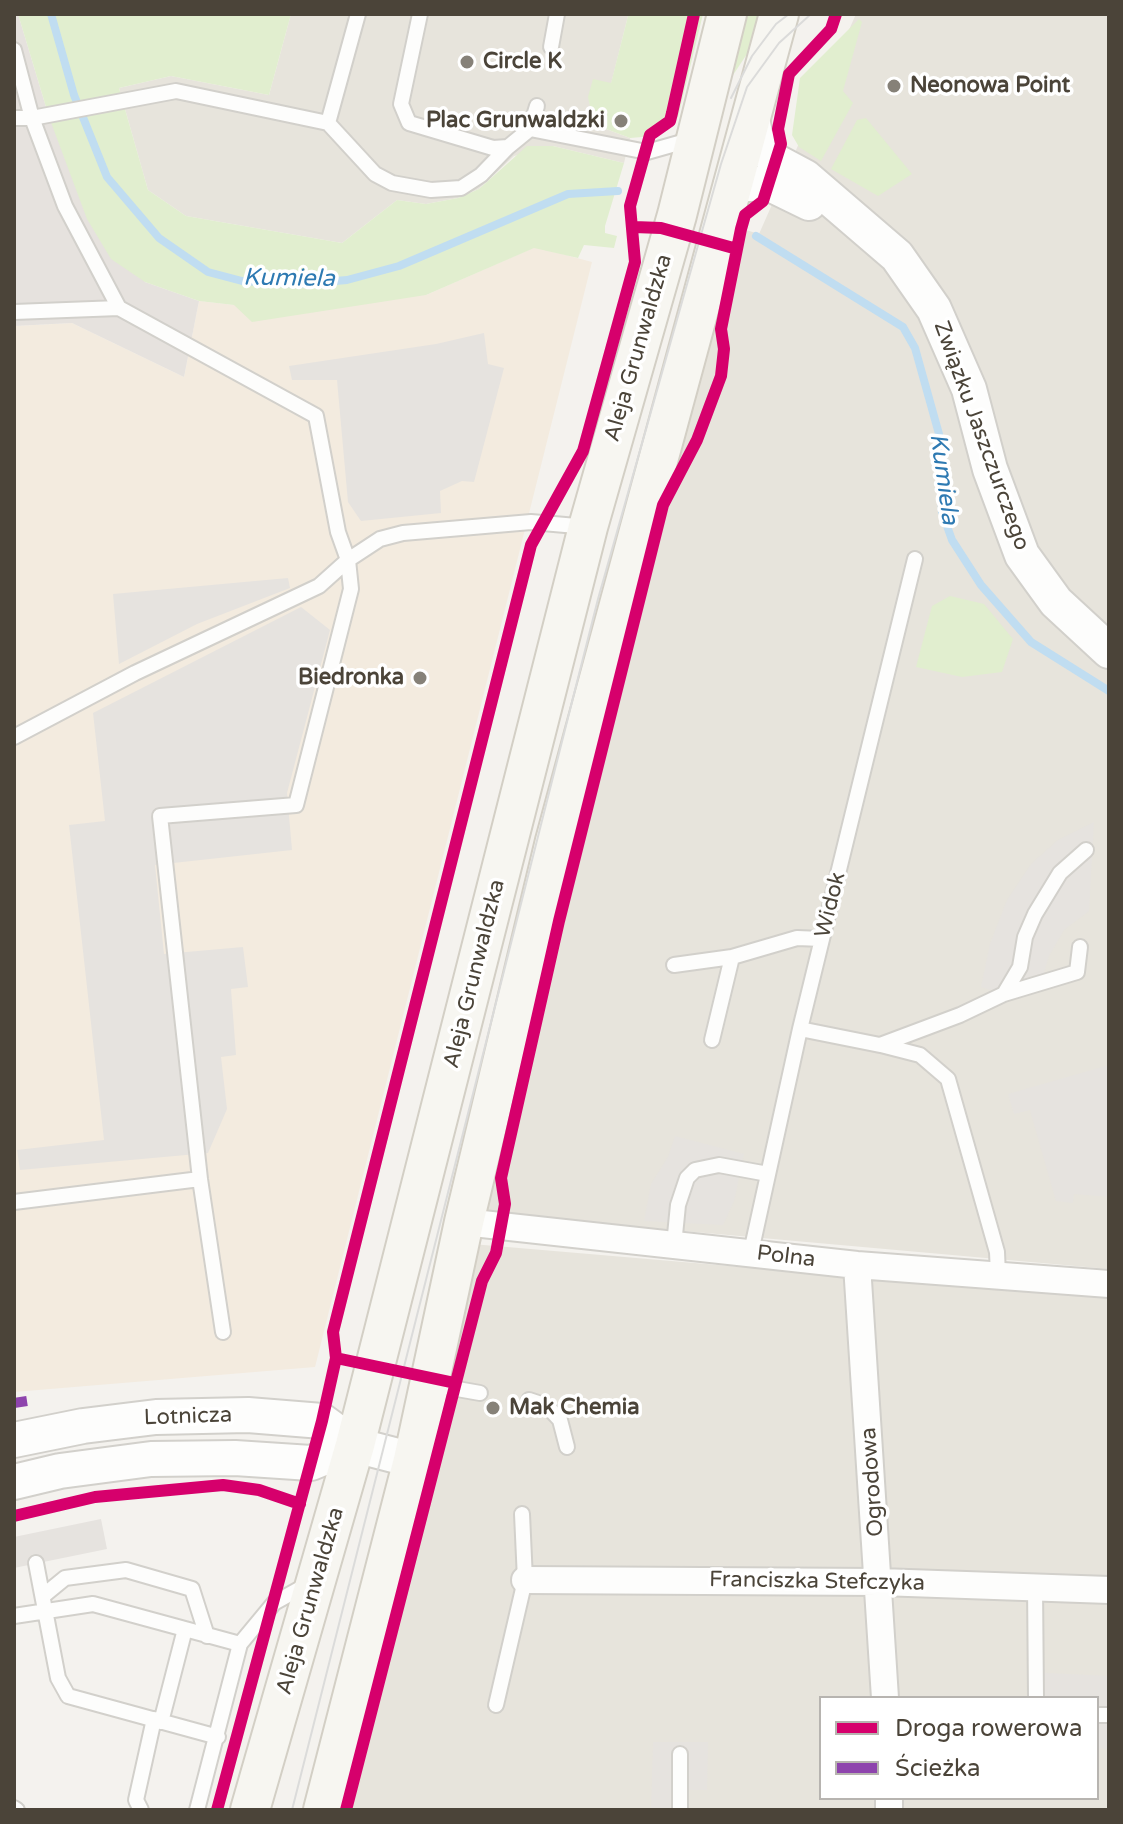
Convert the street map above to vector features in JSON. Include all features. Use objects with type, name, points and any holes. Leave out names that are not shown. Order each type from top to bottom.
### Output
[{"type":"main road","name":"Aleja Grunwaldzka","points":[[250,1810],[355,1445],[588,527],[697,138],[727,14]]},
{"type":"main road","name":"Aleja Grunwaldzka","points":[[323,1810],[413,1460],[464,1222],[555,841],[779,14]]},
{"type":"street","name":"Związku Jaszczurczego","points":[[751,114],[756,138],[775,161],[805,177],[897,256],[934,309],[969,389],[990,469],[1022,555],[1056,602],[1109,651]]},
{"type":"street","name":"Związku Jaszczurczego","points":[[731,185],[768,183],[798,199],[855,218]]},
{"type":"street","name":"Polna","points":[[464,1222],[857,1265],[1109,1284]]},
{"type":"street","name":"Ogrodowa","points":[[857,1265],[880,1582],[885,1696]]},
{"type":"street","name":"Lotnicza","points":[[14,1440],[83,1426],[156,1417],[248,1415],[322,1421],[355,1445],[413,1460]]},
{"type":"street","name":"Lotnicza","points":[[14,1482],[60,1471],[151,1459],[235,1458],[311,1463],[355,1445]]},
{"type":"street","name":"Franciszka Stefczyka","points":[[525,1580],[880,1582],[1109,1590]]},
{"type":"lane","points":[[328,123],[358,14]]},
{"type":"lane","points":[[420,14],[401,104],[409,123],[476,146],[508,147]]},
{"type":"lane","points":[[551,47],[557,14]]},
{"type":"lane","points":[[14,50],[32,118],[65,206],[119,308]]},
{"type":"lane","points":[[14,118],[49,117],[104,103],[176,91],[328,123],[375,174],[392,183],[431,190],[461,188],[481,175],[530,129],[537,106]]},
{"type":"lane","points":[[530,129],[647,152],[697,138]]},
{"type":"lane","points":[[14,312],[119,308],[316,416],[338,532],[348,560],[351,589],[296,805],[160,816],[200,1179],[223,1332]]},
{"type":"lane","points":[[14,737],[135,673],[319,586],[348,560],[380,539],[403,533],[531,522],[588,527]]},
{"type":"lane","name":"Widok","points":[[751,1252],[800,1029],[915,559]]},
{"type":"lane","points":[[1004,994],[1020,967],[1025,937],[1035,914],[1060,873],[1086,850]]},
{"type":"lane","points":[[674,965],[732,957],[797,938],[822,939]]},
{"type":"lane","points":[[880,1045],[1004,994],[1077,972],[1080,947]]},
{"type":"lane","points":[[712,1040],[732,957]]},
{"type":"lane","points":[[800,1029],[920,1055],[948,1079],[997,1252],[998,1275]]},
{"type":"lane","points":[[674,1245],[678,1205],[687,1178],[695,1170],[719,1165],[768,1174]]},
{"type":"lane","points":[[14,1202],[200,1179]]},
{"type":"lane","points":[[429,1383],[480,1393]]},
{"type":"lane","points":[[529,1400],[547,1406],[560,1420],[567,1447]]},
{"type":"lane","points":[[496,1705],[525,1580],[522,1514]]},
{"type":"lane","points":[[36,1563],[58,1678],[68,1696],[218,1737]]},
{"type":"lane","points":[[44,1604],[65,1578],[126,1570],[192,1589],[207,1636]]},
{"type":"lane","points":[[197,1810],[240,1644],[274,1603],[319,1578]]},
{"type":"lane","points":[[1035,1586],[1036,1696]]},
{"type":"lane","points":[[14,1616],[44,1604],[93,1604],[240,1644]]},
{"type":"lane","points":[[141,1810],[136,1800],[185,1629]]},
{"type":"lane","points":[[680,1754],[680,1810]]},
{"type":"shaded area","points":[[14,14],[18,14],[49,117],[145,282],[199,301],[184,377],[72,323],[14,326]]},
{"type":"shaded area","points":[[291,14],[628,16],[611,84],[589,98],[592,116],[598,126],[630,138],[624,163],[553,146],[514,156],[479,189],[458,198],[426,204],[397,200],[342,243],[186,216],[148,190],[119,88],[171,76],[269,95]]},
{"type":"shaded area","points":[[856,14],[1109,14],[1109,1269],[482,1213],[521,1024],[733,226],[759,234]]},
{"type":"shaded area","points":[[535,247],[592,262],[315,1367],[14,1392],[14,326],[72,323],[184,377],[199,301],[234,305],[426,295]]},
{"type":"shaded area","points":[[484,333],[488,364],[504,368],[474,482],[462,481],[440,491],[441,513],[361,521],[348,502],[337,380],[292,380],[289,366],[436,344]]},
{"type":"shaded area","points":[[288,578],[290,588],[197,624],[119,664],[113,594]]},
{"type":"shaded area","points":[[301,607],[330,630],[287,793],[292,850],[155,865],[164,954],[243,947],[248,987],[231,989],[236,1055],[221,1057],[227,1109],[208,1153],[20,1170],[17,1150],[104,1140],[69,825],[105,821],[93,713]]},
{"type":"shaded area","points":[[1094,822],[1089,911],[1064,930],[1049,956],[1041,983],[1004,994],[981,987],[990,944],[1007,900],[1031,864],[1058,840]]},
{"type":"shaded area","points":[[1109,1065],[1109,1197],[1074,1194],[1073,1203],[1056,1201],[1030,1110],[1014,1114],[1008,1094]]},
{"type":"shaded area","points":[[675,1136],[744,1154],[734,1201],[723,1225],[644,1221],[651,1184],[668,1157]]},
{"type":"shaded area","points":[[472,1244],[847,1276],[873,1696],[819,1696],[819,1800],[877,1800],[877,1810],[332,1810]]},
{"type":"shaded area","points":[[871,1279],[1109,1298],[1109,1581],[890,1573]]},
{"type":"shaded area","points":[[101,1519],[107,1549],[14,1568],[14,1537]]},
{"type":"shaded area","points":[[890,1593],[1109,1603],[1109,1810],[900,1810],[900,1800],[1099,1800],[1099,1696],[895,1696]]},
{"type":"shaded area","points":[[1028,1672],[1109,1676],[1109,1749],[1099,1748],[1099,1696],[1027,1696]]},
{"type":"shaded area","points":[[653,1742],[708,1742],[707,1790],[680,1790],[680,1810],[651,1810]]},
{"type":"green space","points":[[18,14],[291,14],[269,95],[171,76],[119,88],[148,190],[186,216],[342,243],[397,200],[426,204],[458,198],[479,189],[527,146],[553,146],[624,163],[605,226],[605,233],[617,236],[614,248],[584,245],[578,258],[534,248],[426,295],[252,322],[234,305],[199,301],[145,282],[111,259],[87,219],[49,117]]},
{"type":"green space","points":[[622,14],[703,14],[678,117],[654,136],[630,138],[598,126],[592,116],[588,97],[593,79],[611,83],[628,16]]},
{"type":"green space","points":[[738,14],[762,14],[759,36],[727,84]]},
{"type":"green space","points":[[859,19],[862,22],[843,91],[853,103],[821,161],[799,147],[792,135],[800,78]]},
{"type":"green space","points":[[866,118],[912,174],[878,196],[831,169],[857,120]]},
{"type":"green space","points":[[950,596],[984,604],[1013,639],[1002,672],[962,677],[916,667],[932,606]]},
{"type":"waterway","name":"Kumiela","points":[[51,14],[74,95],[107,177],[159,238],[208,272],[242,281],[300,284],[347,280],[399,266],[568,194],[618,191]]},
{"type":"waterway","name":"Kumiela","points":[[756,236],[903,327],[915,348],[939,434],[942,512],[952,540],[981,585],[1031,642],[1109,691]]},
{"type":"tram line","points":[[731,98],[752,56],[776,24],[789,14]]},
{"type":"tram line","points":[[292,1810],[598,599],[721,164],[747,87],[779,43],[811,14]]},
{"type":"marked path","points":[[14,1403],[27,1401]]},
{"type":"cycle path","points":[[217,1810],[322,1421],[336,1358],[333,1332],[531,545],[583,451],[635,262],[630,206],[650,135],[670,121],[694,14]]},
{"type":"cycle path","points":[[346,1810],[482,1281],[496,1253],[505,1204],[501,1178],[559,921],[663,505],[697,440],[721,376],[724,349],[721,329],[741,229],[745,215],[763,201],[781,144],[778,129],[789,74],[831,29],[836,14]]},
{"type":"cycle path","points":[[634,227],[661,228],[737,249]]},
{"type":"cycle path","points":[[336,1358],[455,1383]]},
{"type":"cycle path","points":[[14,1516],[95,1497],[223,1485],[259,1490],[300,1504]]},
{"type":"place","name":"Circle K","points":[[467,62]]},
{"type":"place","name":"Neonowa Point","points":[[894,86]]},
{"type":"place","name":"Plac Grunwaldzki","points":[[621,121]]},
{"type":"place","name":"Biedronka","points":[[420,678]]},
{"type":"place","name":"Mak Chemia","points":[[493,1408]]}]
